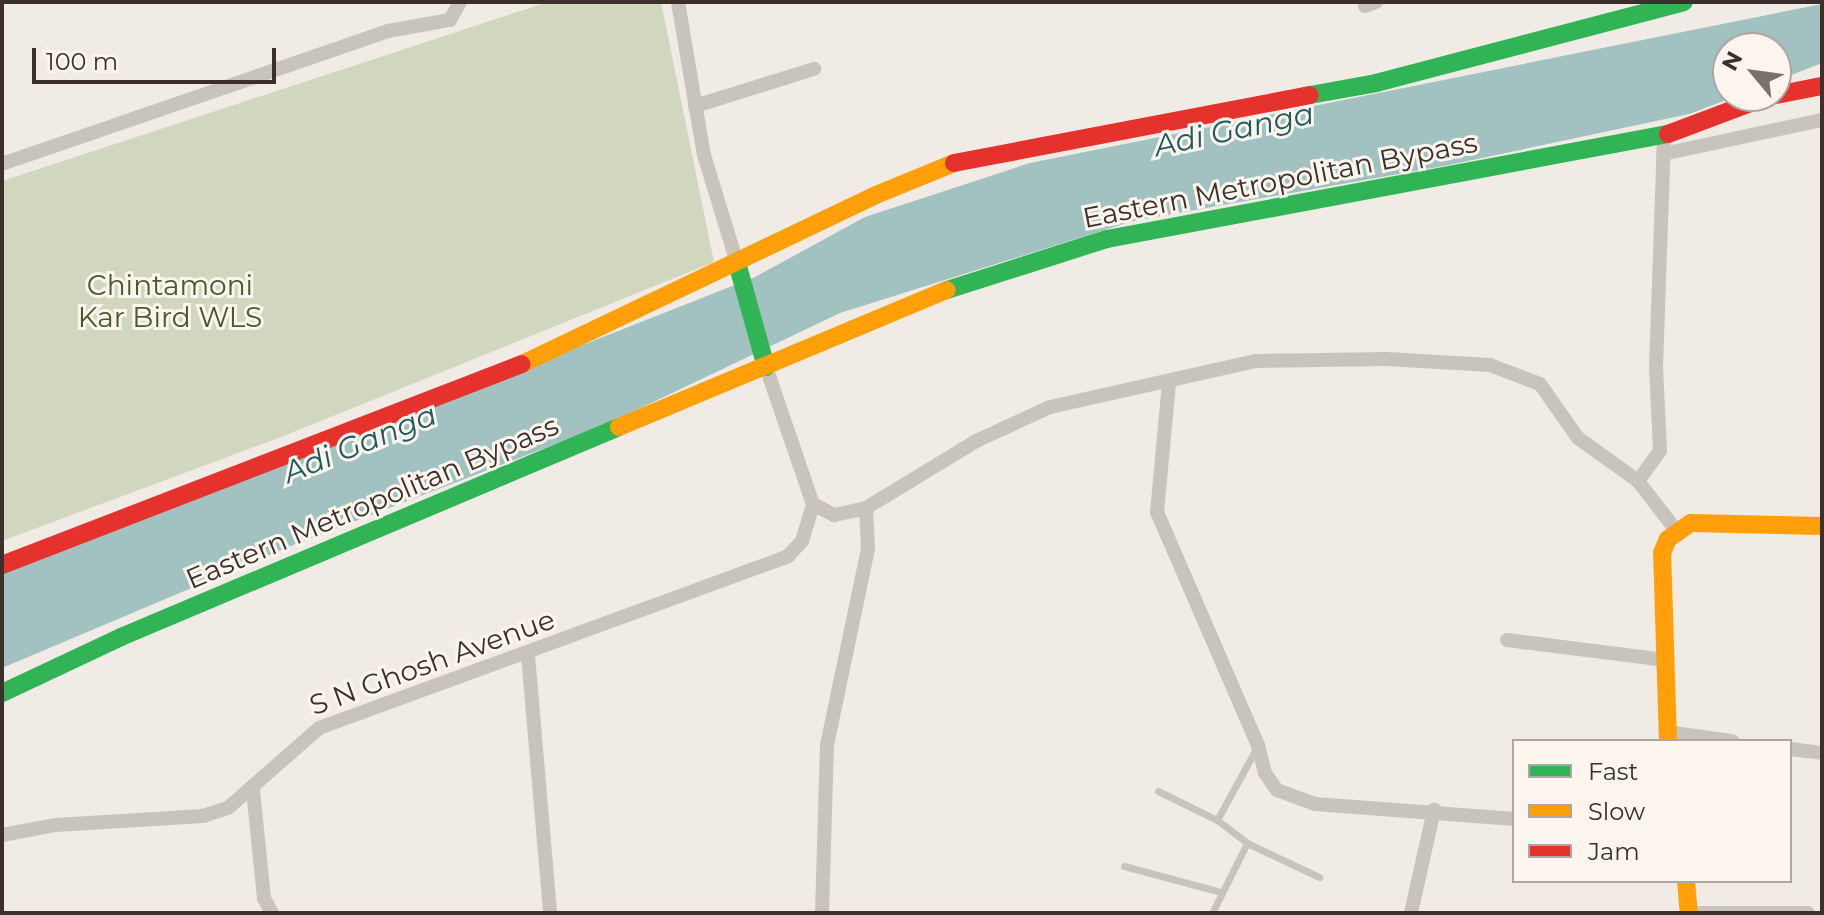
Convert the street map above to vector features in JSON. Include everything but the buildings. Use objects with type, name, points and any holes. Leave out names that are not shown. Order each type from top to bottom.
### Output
[{"type":"main road","points":[[2,565],[562,349],[876,195],[972,156],[1376,83],[1684,2]]},
{"type":"main road","points":[[1792,92],[1822,86]]},
{"type":"main road","name":"Eastern Metropolitan Bypass","points":[[2,693],[121,637],[974,278],[1107,239],[1238,211],[1470,172],[1580,146],[1664,144],[1734,112]]},
{"type":"main road","points":[[737,263],[766,367]]},
{"type":"main road","points":[[1668,737],[1662,553],[1675,529],[1691,523],[1822,526]]},
{"type":"main road","points":[[1686,883],[1689,913]]},
{"type":"street","points":[[2,164],[375,35],[450,20],[460,2]]},
{"type":"street","points":[[678,2],[695,106],[737,263]]},
{"type":"street","points":[[695,106],[814,69]]},
{"type":"street","points":[[1638,481],[1660,451],[1656,367],[1664,144],[1822,120]]},
{"type":"street","points":[[766,367],[813,504],[834,515],[866,508],[1027,416],[1281,358],[1490,365],[1540,384],[1578,438],[1638,481],[1675,529]]},
{"type":"street","points":[[1169,383],[1157,512],[1258,745],[1265,773],[1277,790],[1295,800],[1512,819]]},
{"type":"street","name":"S N Ghosh Avenue","points":[[2,835],[45,826],[203,816],[228,808],[253,790],[319,728],[528,655],[788,556],[802,541],[813,504]]},
{"type":"street","points":[[822,913],[827,745],[868,549],[866,508]]},
{"type":"street","points":[[1507,640],[1665,660]]},
{"type":"street","points":[[528,655],[550,913]]},
{"type":"street","points":[[1668,737],[1700,739]]},
{"type":"street","points":[[1792,749],[1822,753]]},
{"type":"street","points":[[253,790],[264,898],[272,913]]},
{"type":"street","points":[[1411,913],[1434,810]]},
{"type":"street","points":[[1689,913],[1808,913]]},
{"type":"lane","points":[[1217,820],[1258,745]]},
{"type":"lane","points":[[1158,791],[1217,820],[1247,843],[1319,877]]},
{"type":"lane","points":[[1212,913],[1247,843]]},
{"type":"lane","points":[[1124,866],[1221,892]]},
{"type":"green space","name":"Chintamoni Kar Bird WLS","points":[[548,2],[661,2],[714,262],[281,437],[2,541],[2,181]]},
{"type":"water","name":"Adi Ganga","points":[[1822,4],[1822,63],[1792,75],[1792,32],[1712,32],[1712,105],[1689,114],[1449,165],[1133,221],[840,313],[605,425],[293,545],[2,668],[2,574],[755,277],[865,217],[1030,163]]},
{"type":"traffic: fast","points":[[1310,95],[1376,83],[1684,2]]},
{"type":"traffic: fast","points":[[947,290],[1107,239],[1668,134]]},
{"type":"traffic: fast","points":[[737,263],[766,367]]},
{"type":"traffic: fast","points":[[2,693],[121,637],[619,427]]},
{"type":"traffic: slow","points":[[522,364],[876,195],[954,163]]},
{"type":"traffic: slow","points":[[619,427],[947,290]]},
{"type":"traffic: slow","points":[[1668,739],[1662,553],[1668,539],[1691,523],[1822,526]]},
{"type":"traffic: slow","points":[[1686,883],[1689,913]]},
{"type":"traffic: jam","points":[[1792,92],[1822,86]]},
{"type":"traffic: jam","points":[[954,163],[1310,95]]},
{"type":"traffic: jam","points":[[1668,134],[1726,112]]},
{"type":"traffic: jam","points":[[2,565],[522,364]]}]
